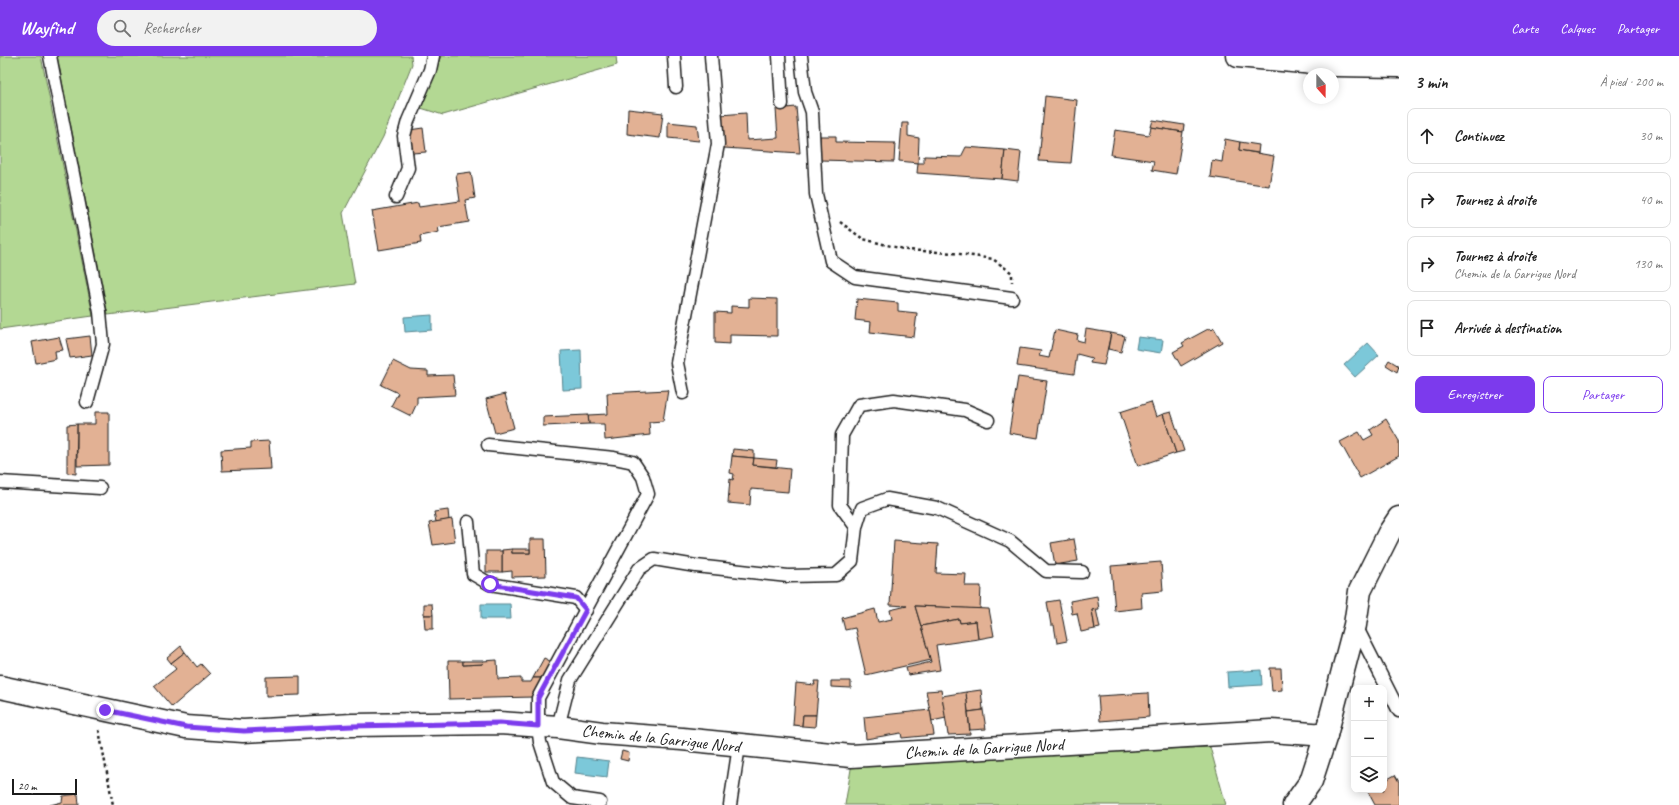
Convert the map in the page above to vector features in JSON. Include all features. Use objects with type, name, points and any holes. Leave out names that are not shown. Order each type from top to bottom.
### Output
[{"type":"street","points":[[1238,56],[1335,65],[1399,66]]},
{"type":"street","points":[[1294,805],[1311,781],[1326,734],[1355,625],[1360,591],[1389,533],[1399,518]]},
{"type":"street","name":"Chemin de la Garrigue Nord","points":[[0,687],[186,727],[244,731],[352,726],[500,723],[851,756],[1271,730],[1326,734]]},
{"type":"lane","points":[[50,56],[101,324],[103,344],[87,402]]},
{"type":"lane","points":[[396,197],[408,168],[404,136],[408,121],[430,70],[433,56]]},
{"type":"lane","points":[[674,56],[676,87]]},
{"type":"lane","points":[[683,393],[677,363],[718,144],[711,56]]},
{"type":"lane","points":[[779,56],[782,104]]},
{"type":"lane","points":[[801,56],[804,92],[812,112],[816,194],[831,261],[855,277],[1012,298]]},
{"type":"lane","points":[[856,527],[840,505],[842,436],[859,405],[894,400],[965,410],[988,420]]},
{"type":"lane","points":[[488,445],[614,458],[633,462],[643,477],[648,494],[538,698],[548,727]]},
{"type":"lane","points":[[0,482],[100,488]]},
{"type":"lane","points":[[600,802],[572,798],[553,782],[540,742],[570,680],[639,569],[654,559],[696,566],[788,576],[836,575],[852,562],[856,527],[862,508],[887,499],[937,508],[1010,541],[1046,571],[1082,572]]},
{"type":"lane","points":[[468,522],[473,574],[490,584],[576,598],[586,610]]},
{"type":"lane","points":[[1355,625],[1399,711]]},
{"type":"lane","points":[[730,805],[739,746]]},
{"type":"path","points":[[834,219],[864,239],[907,250],[953,253],[993,259],[1012,273],[1012,298]]},
{"type":"path","points":[[105,710],[98,723],[113,805]]},
{"type":"green space","points":[[0,56],[41,56],[93,316],[0,329]]},
{"type":"green space","points":[[57,56],[411,56],[412,64],[383,137],[343,213],[355,284],[108,315]]},
{"type":"green space","points":[[441,56],[616,56],[617,65],[443,115],[421,108]]},
{"type":"green space","points":[[1210,747],[1226,805],[845,805],[852,763]]},
{"type":"water","points":[[432,315],[432,330],[405,332],[404,317]]},
{"type":"water","points":[[1138,337],[1163,340],[1161,353],[1136,349]]},
{"type":"water","points":[[1368,343],[1379,355],[1355,377],[1344,365]]},
{"type":"water","points":[[581,350],[582,389],[563,390],[561,351]]},
{"type":"water","points":[[481,604],[510,604],[511,619],[481,619]]},
{"type":"water","points":[[1261,670],[1262,685],[1228,687],[1227,672]]},
{"type":"water","points":[[577,757],[609,761],[607,777],[575,773]]},
{"type":"building","points":[[1045,96],[1077,100],[1071,163],[1039,161]]},
{"type":"building","points":[[796,107],[800,153],[724,148],[720,115],[746,113],[747,140],[778,138],[776,109]]},
{"type":"building","points":[[628,109],[663,113],[660,138],[627,134]]},
{"type":"building","points":[[1153,120],[1184,125],[1183,132],[1151,127]]},
{"type":"building","points":[[668,122],[697,125],[699,141],[668,138]]},
{"type":"building","points":[[902,123],[908,123],[908,136],[919,138],[918,163],[899,161]]},
{"type":"building","points":[[1151,127],[1183,132],[1176,174],[1152,170],[1154,161],[1111,155],[1115,130],[1149,135]]},
{"type":"building","points":[[423,128],[426,152],[412,153],[409,130]]},
{"type":"building","points":[[820,136],[836,136],[836,142],[895,143],[894,162],[820,160]]},
{"type":"building","points":[[1225,139],[1240,142],[1239,150],[1274,156],[1269,186],[1210,177],[1212,160],[1222,162]]},
{"type":"building","points":[[1240,142],[1259,145],[1258,153],[1239,150]]},
{"type":"building","points":[[966,147],[1005,150],[1002,179],[917,173],[918,163],[924,163],[924,156],[961,157]]},
{"type":"building","points":[[1005,150],[1021,152],[1018,181],[1002,179]]},
{"type":"building","points":[[471,172],[475,198],[465,200],[469,222],[438,227],[439,232],[420,236],[421,243],[379,250],[372,211],[418,203],[419,207],[460,201],[456,174]]},
{"type":"building","points":[[749,298],[777,299],[777,336],[730,335],[730,344],[715,343],[715,312],[731,313],[731,306],[749,307]]},
{"type":"building","points":[[857,299],[898,303],[898,311],[917,313],[914,337],[870,332],[871,322],[855,320]]},
{"type":"building","points":[[1210,328],[1212,330],[1214,328],[1222,342],[1181,366],[1173,352],[1184,346],[1182,343]]},
{"type":"building","points":[[1086,329],[1111,333],[1104,365],[1090,363],[1092,358],[1077,354],[1074,374],[1017,366],[1020,348],[1041,351],[1039,356],[1049,358],[1055,330],[1078,335],[1077,340],[1084,342]]},
{"type":"building","points":[[1111,333],[1125,336],[1121,352],[1108,349]]},
{"type":"building","points":[[90,336],[92,355],[70,358],[66,339]]},
{"type":"building","points":[[59,337],[63,350],[55,351],[56,359],[36,363],[32,342]]},
{"type":"building","points":[[1389,360],[1399,366],[1397,372],[1386,365]]},
{"type":"building","points":[[393,361],[411,370],[428,371],[428,376],[453,375],[455,395],[417,397],[417,403],[411,416],[391,406],[398,393],[381,385]]},
{"type":"building","points":[[1018,377],[1047,381],[1038,438],[1009,433]]},
{"type":"building","points":[[668,390],[663,421],[649,422],[650,435],[605,440],[604,424],[589,424],[588,415],[608,414],[607,393]]},
{"type":"building","points":[[505,394],[514,428],[495,433],[486,399]]},
{"type":"building","points":[[1151,402],[1156,417],[1163,414],[1176,453],[1138,466],[1120,412]]},
{"type":"building","points":[[95,412],[109,412],[109,465],[77,466],[77,424],[95,424]]},
{"type":"building","points":[[1171,412],[1184,451],[1176,453],[1163,414]]},
{"type":"building","points":[[588,415],[589,424],[543,426],[543,417]]},
{"type":"building","points":[[1386,419],[1399,441],[1399,456],[1360,478],[1340,442],[1359,432],[1364,440],[1373,435],[1370,430]]},
{"type":"building","points":[[77,424],[76,474],[67,473],[67,425]]},
{"type":"building","points":[[269,441],[271,469],[222,471],[221,450],[251,448],[251,442]]},
{"type":"building","points":[[733,449],[754,451],[754,458],[732,456]]},
{"type":"building","points":[[732,456],[754,458],[753,465],[790,469],[788,492],[751,489],[750,505],[728,503],[730,479],[733,480],[734,474],[730,473]]},
{"type":"building","points":[[754,458],[777,460],[776,467],[753,465]]},
{"type":"building","points":[[448,510],[449,520],[436,522],[434,512]]},
{"type":"building","points":[[452,519],[455,542],[433,545],[429,523]]},
{"type":"building","points":[[530,539],[545,539],[546,576],[512,577],[512,571],[502,572],[502,550],[512,549],[512,553],[530,553]]},
{"type":"building","points":[[1074,539],[1078,561],[1055,565],[1051,543]]},
{"type":"building","points":[[894,541],[938,544],[936,573],[966,574],[965,586],[981,586],[980,609],[915,606],[931,660],[866,675],[855,628],[845,630],[842,618],[875,609],[878,622],[892,619],[890,610],[907,606],[890,605]]},
{"type":"building","points":[[512,549],[530,549],[530,553],[512,553]]},
{"type":"building","points":[[486,551],[502,551],[502,572],[486,572]]},
{"type":"building","points":[[1161,562],[1163,591],[1141,593],[1142,608],[1115,611],[1111,566]]},
{"type":"building","points":[[1097,596],[1099,609],[1092,610],[1095,629],[1081,632],[1077,613],[1072,614],[1070,601]]},
{"type":"building","points":[[1059,600],[1067,641],[1057,643],[1054,625],[1051,625],[1047,602]]},
{"type":"building","points":[[424,604],[432,604],[433,615],[424,615]]},
{"type":"building","points":[[915,606],[989,609],[994,636],[978,639],[976,621],[960,623],[959,619],[921,626]]},
{"type":"building","points":[[1096,609],[1100,628],[1095,629],[1092,610]]},
{"type":"building","points":[[424,615],[433,615],[433,629],[425,629]]},
{"type":"building","points":[[959,619],[960,623],[976,621],[978,639],[936,645],[940,670],[908,675],[906,668],[931,662],[921,626]]},
{"type":"building","points":[[181,646],[185,652],[171,663],[167,658]]},
{"type":"building","points":[[185,652],[197,667],[201,664],[210,674],[172,707],[154,686],[176,669],[171,663]]},
{"type":"building","points":[[544,658],[552,662],[543,678],[533,678]]},
{"type":"building","points":[[497,660],[498,679],[521,678],[521,682],[531,682],[533,678],[543,678],[533,697],[449,699],[448,661],[463,661],[463,665],[482,664],[483,661]]},
{"type":"building","points":[[463,661],[483,661],[482,664],[463,665]]},
{"type":"building","points":[[1270,668],[1281,668],[1282,690],[1272,691]]},
{"type":"building","points":[[300,676],[300,695],[266,696],[266,677]]},
{"type":"building","points":[[814,681],[819,681],[816,715],[803,715],[802,726],[793,725],[796,683],[815,685]]},
{"type":"building","points":[[831,681],[851,681],[851,688],[831,687]]},
{"type":"building","points":[[941,690],[946,718],[932,721],[926,691]]},
{"type":"building","points":[[981,690],[983,710],[968,712],[966,692]]},
{"type":"building","points":[[966,692],[970,734],[948,735],[942,696]]},
{"type":"building","points":[[1148,693],[1149,717],[1100,721],[1098,696]]},
{"type":"building","points":[[930,710],[934,735],[902,738],[901,733],[866,739],[864,717]]},
{"type":"building","points":[[983,710],[986,729],[970,730],[968,712]]},
{"type":"building","points":[[803,715],[816,715],[815,727],[802,726]]},
{"type":"building","points":[[622,751],[629,753],[628,761],[620,759]]},
{"type":"building","points":[[1395,775],[1399,782],[1399,805],[1375,805],[1369,793],[1387,793],[1387,779]]},
{"type":"building","points":[[78,794],[79,805],[50,805],[62,802],[63,796]]},
{"type":"route","points":[[105,710],[186,727],[244,731],[352,726],[500,723],[538,726],[538,698],[586,610],[576,598],[490,584]]}]
